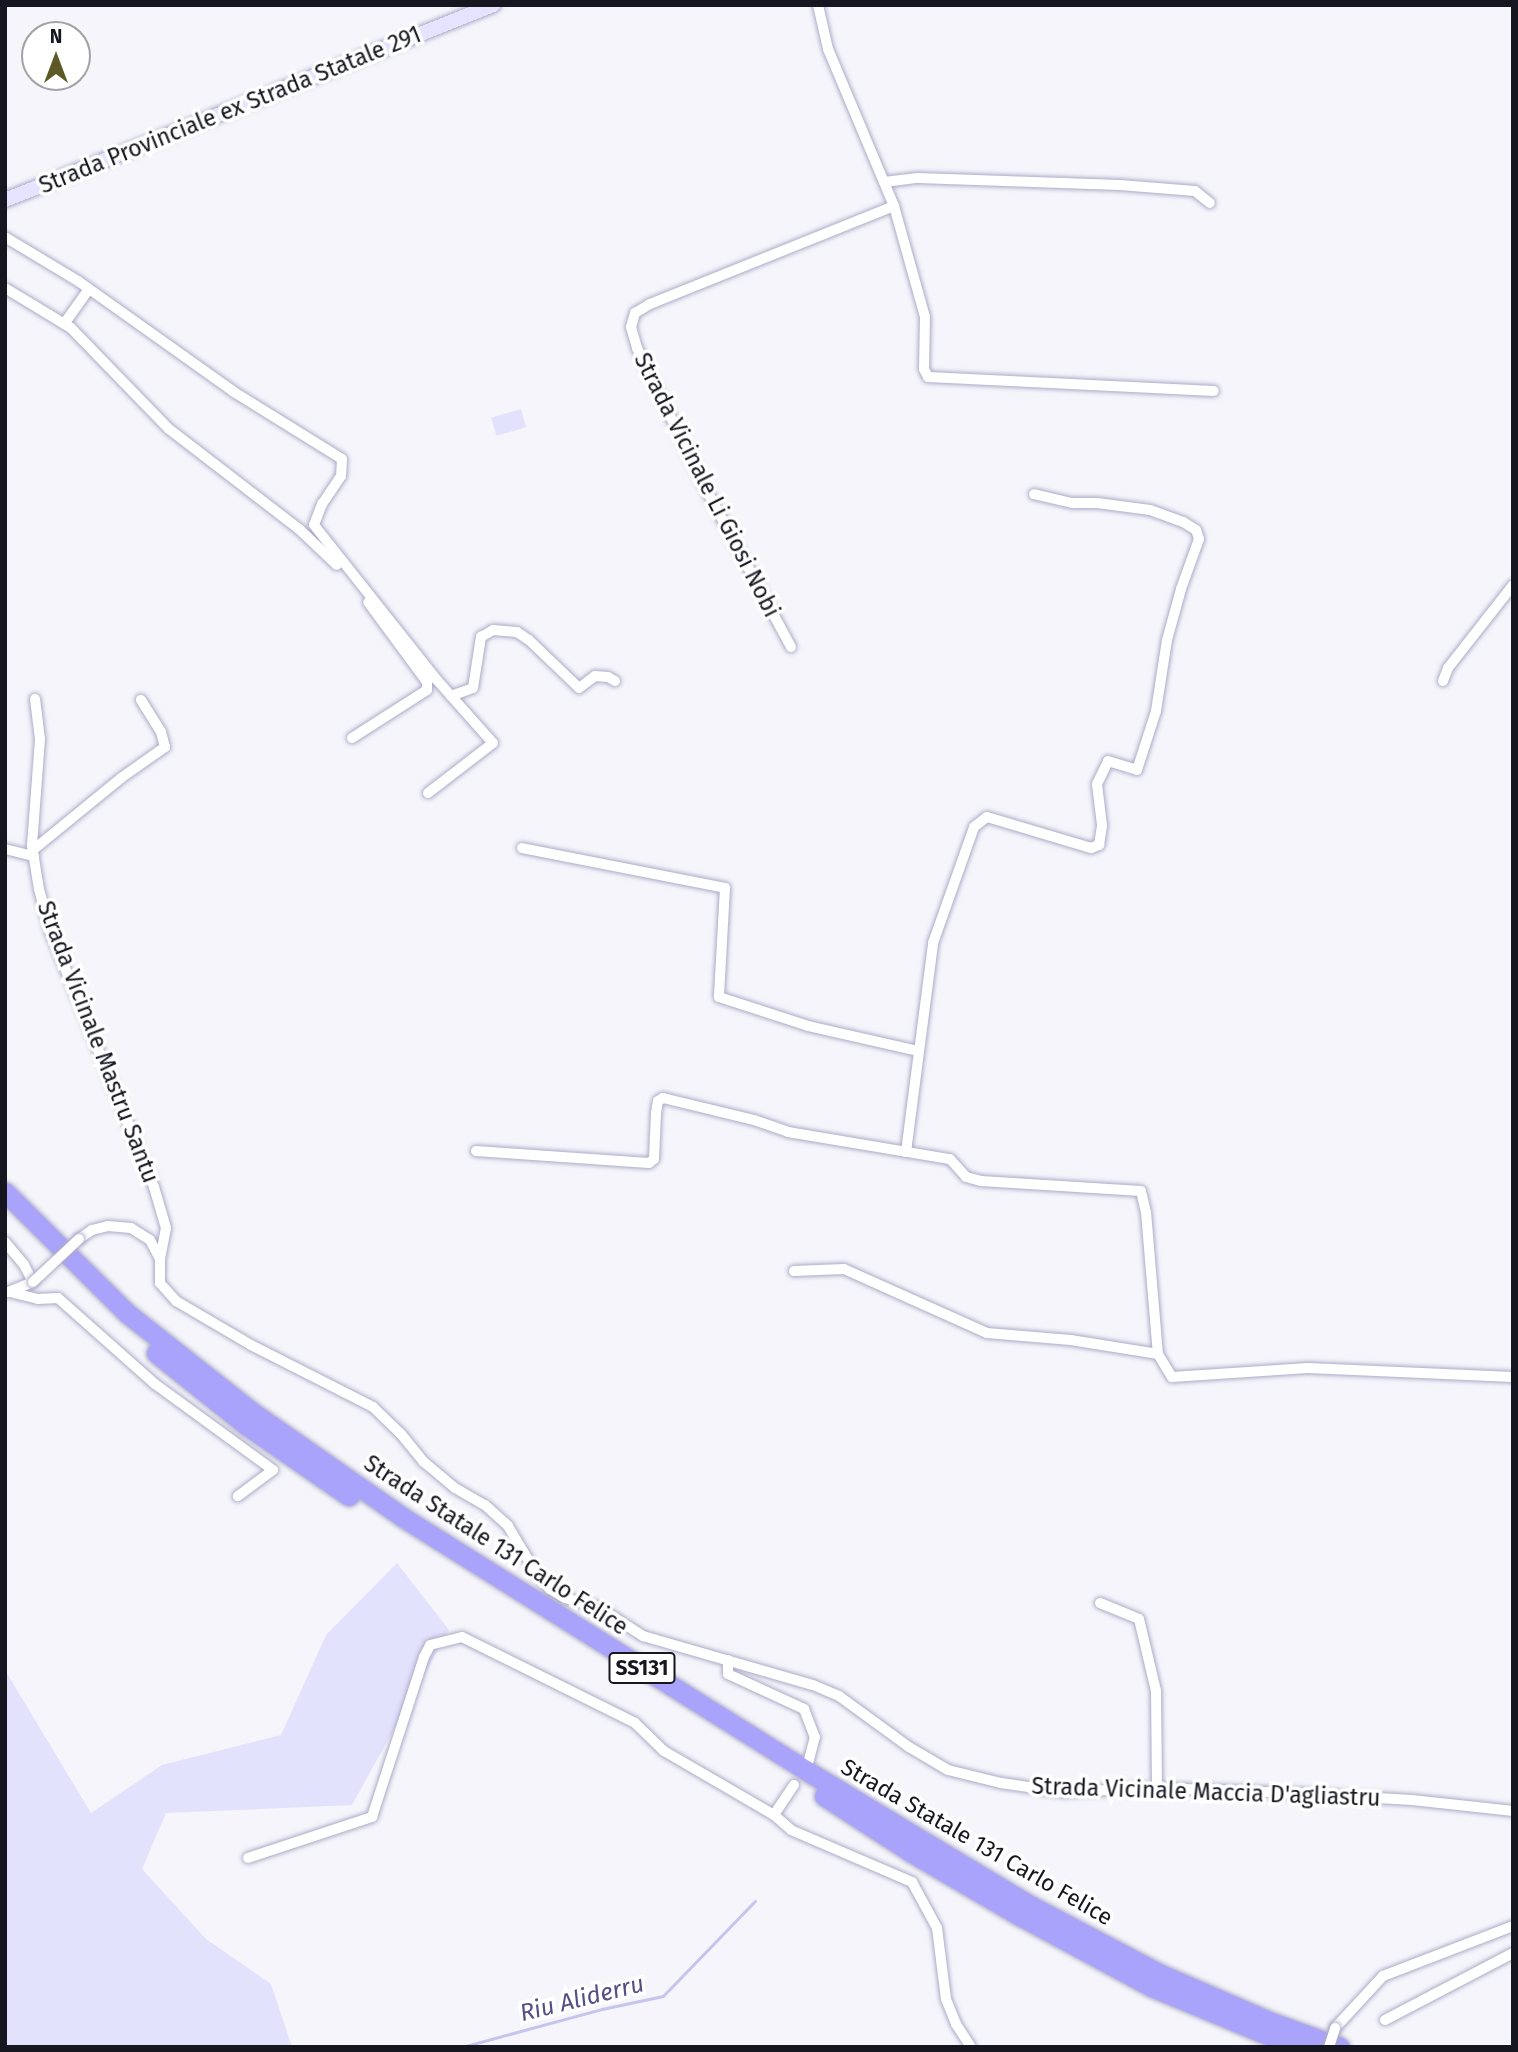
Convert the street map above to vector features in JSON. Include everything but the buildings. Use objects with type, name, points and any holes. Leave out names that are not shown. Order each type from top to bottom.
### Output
[{"type":"highway","name":"Strada Statale 131 Carlo Felice","points":[[5,1192],[128,1314],[253,1412],[404,1518],[795,1763],[1026,1903],[1158,1973],[1271,2022],[1338,2037]]},
{"type":"highway","name":"Strada Statale 131 Carlo Felice","points":[[5,1211],[132,1334],[246,1425],[398,1530],[909,1851],[1020,1916],[1152,1987],[1297,2047]]},
{"type":"street","name":"Strada Provinciale ex Strada Statale 291","points":[[5,200],[493,5]]},
{"type":"street","points":[[818,5],[828,49],[894,206],[925,317],[924,369],[928,377],[1214,391]]},
{"type":"street","points":[[884,182],[918,178],[1120,186],[1195,191],[1210,203]]},
{"type":"street","name":"Strada Vicinale Li Giosi Nobi","points":[[790,647],[706,489],[637,348],[631,327],[635,313],[650,304],[894,206]]},
{"type":"street","points":[[5,237],[89,289],[234,392],[342,459],[341,475],[322,504],[314,525],[451,696],[493,743],[428,793]]},
{"type":"street","points":[[5,288],[64,324],[169,429],[328,554],[427,682],[427,690],[352,738]]},
{"type":"street","points":[[64,324],[89,289]]},
{"type":"street","points":[[906,1152],[933,943],[974,827],[987,817],[1091,848],[1100,845],[1102,825],[1097,784],[1108,761],[1137,770],[1156,711],[1167,640],[1199,539],[1196,530],[1183,522],[1150,510],[1097,503],[1072,503],[1034,494]]},
{"type":"street","points":[[1443,681],[1448,668],[1513,585]]},
{"type":"street","points":[[451,696],[473,688],[481,637],[493,630],[517,632],[529,639],[579,688],[596,676],[615,681]]},
{"type":"street","name":"Strada Vicinale Mastru Santu","points":[[35,699],[40,739],[33,853],[50,931],[154,1187],[166,1228],[160,1259]]},
{"type":"street","points":[[5,849],[33,853],[121,778],[165,747],[161,732],[141,700]]},
{"type":"street","points":[[522,848],[725,888],[719,998],[808,1026],[918,1051]]},
{"type":"street","points":[[476,1151],[649,1163],[654,1159],[658,1101],[663,1098],[754,1120],[788,1132],[950,1159],[966,1177],[981,1181],[1141,1191],[1146,1212],[1158,1354],[1172,1377],[1308,1368],[1513,1377]]},
{"type":"street","points":[[8,1292],[33,1282],[79,1238],[92,1230],[108,1226],[131,1228],[150,1240],[160,1259]]},
{"type":"street","points":[[5,1242],[24,1265],[33,1282]]},
{"type":"street","name":"Strada Vicinale Maccia D'agliastru","points":[[160,1259],[160,1283],[176,1301],[251,1345],[373,1407],[401,1434],[424,1462],[456,1488],[485,1505],[508,1526],[536,1573],[550,1589],[565,1598],[598,1607],[643,1636],[813,1685],[839,1696],[948,1770],[1001,1783],[1062,1791],[1157,1788],[1412,1800],[1513,1811]]},
{"type":"street","points":[[794,1271],[844,1269],[987,1333],[1071,1340],[1158,1354]]},
{"type":"street","points":[[8,1292],[38,1299],[58,1298],[155,1384],[273,1471],[237,1496]]},
{"type":"street","points":[[1100,1603],[1139,1619],[1156,1691],[1157,1788]]},
{"type":"street","points":[[248,1858],[372,1817],[424,1657],[430,1645],[462,1636],[635,1723],[664,1751],[774,1815],[790,1830],[912,1882],[937,1928],[946,1999],[956,2024],[971,2047]]},
{"type":"street","points":[[729,1660],[728,1674],[804,1709],[815,1737],[808,1764]]},
{"type":"street","points":[[774,1815],[794,1785]]},
{"type":"street","points":[[1329,2047],[1383,1976],[1513,1926]]},
{"type":"street","points":[[1385,2020],[1513,1953]]},
{"type":"shaded area","points":[[521,409],[526,427],[496,436],[491,418]]},
{"type":"shaded area","points":[[397,1563],[449,1630],[352,1805],[166,1813],[142,1869],[206,1939],[271,1984],[292,2047],[5,2047],[5,1670],[91,1813],[162,1765],[281,1735],[326,1635]]},
{"type":"waterway","name":"Riu Aliderru","points":[[462,2047],[602,2009],[663,1996],[755,1901]]}]
